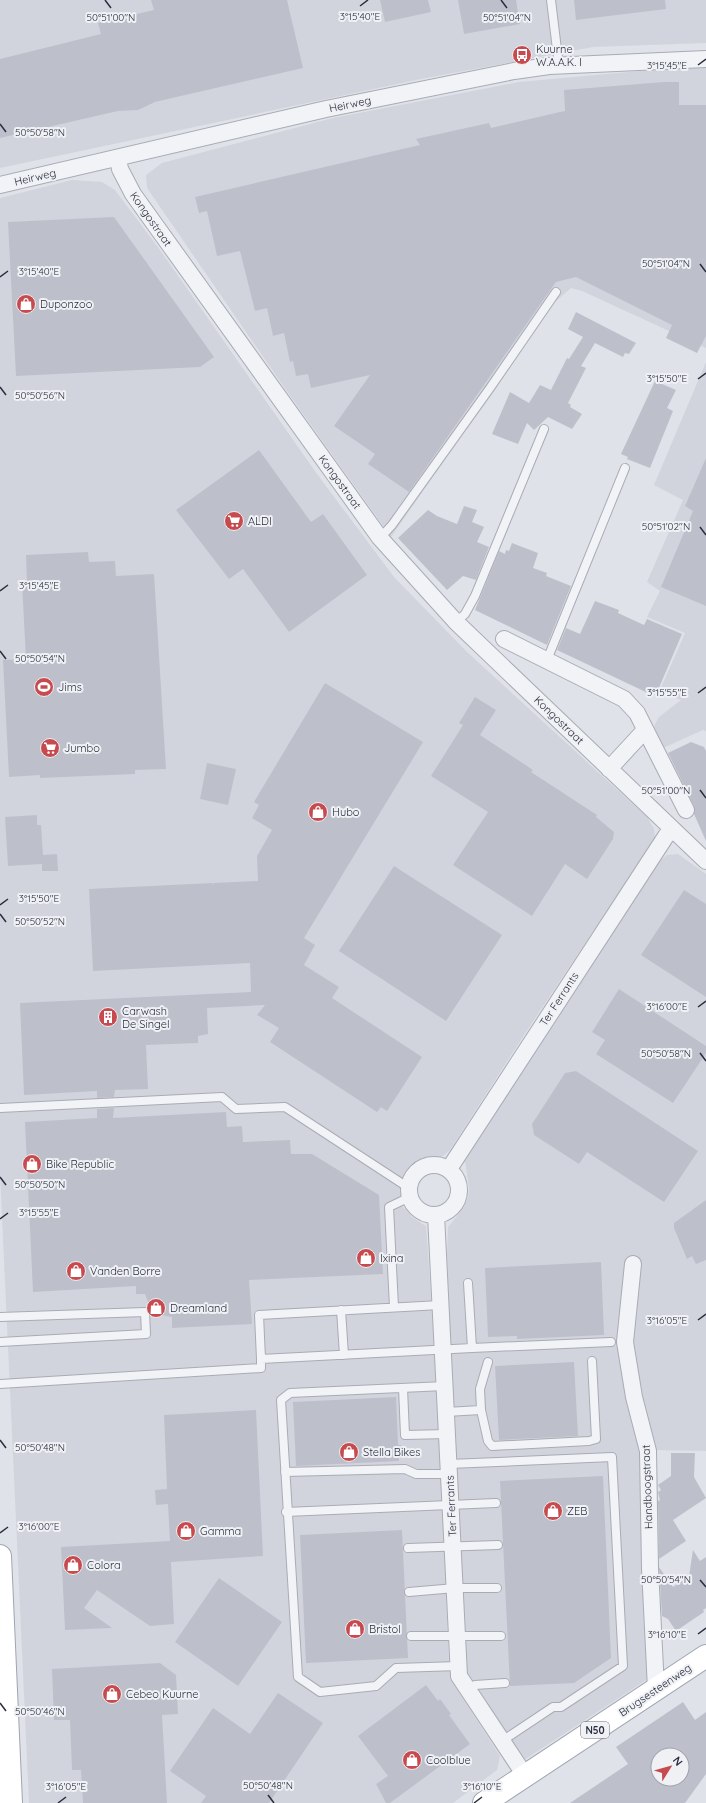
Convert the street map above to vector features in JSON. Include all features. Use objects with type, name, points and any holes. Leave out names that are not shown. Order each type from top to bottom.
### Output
[{"type":"main road","points":[[0,1556],[12,1803]]},
{"type":"main road","name":"Brugsesteenweg","points":[[484,1803],[526,1777],[706,1656]]},
{"type":"street","name":"Heirweg","points":[[0,185],[400,93],[514,71],[559,66],[706,58]]},
{"type":"street","name":"Kongostraat","points":[[118,158],[120,169],[133,194],[380,538],[456,622],[609,770],[706,861]]},
{"type":"street","points":[[504,638],[624,699],[637,713],[686,810]]},
{"type":"street","points":[[609,770],[645,730]]},
{"type":"street","name":"Ter Ferrants","points":[[449,1169],[666,836],[672,830]]},
{"type":"street","points":[[441,1165],[449,1169],[457,1179],[460,1187],[456,1204],[448,1211],[436,1215],[423,1213],[416,1207],[409,1192],[411,1179],[416,1172],[424,1167],[441,1165]]},
{"type":"street","name":"Ter Ferrants","points":[[436,1215],[459,1676],[526,1777]]},
{"type":"street","name":"Handboogstraat","points":[[633,1264],[625,1342],[634,1397],[648,1451],[650,1568],[656,1689]]},
{"type":"lane","points":[[551,0],[559,66]]},
{"type":"lane","points":[[380,538],[392,525],[490,388],[556,292]]},
{"type":"lane","points":[[456,622],[465,614],[475,596],[544,429]]},
{"type":"lane","points":[[547,660],[625,468]]},
{"type":"lane","points":[[0,1108],[222,1097],[236,1109],[285,1107],[409,1192],[389,1207],[394,1308]]},
{"type":"lane","points":[[468,1283],[472,1348]]},
{"type":"lane","points":[[0,1384],[261,1368],[259,1315],[440,1305]]},
{"type":"lane","points":[[341,1310],[344,1354]]},
{"type":"lane","points":[[0,1317],[145,1312],[146,1334],[0,1342]]},
{"type":"lane","points":[[261,1359],[611,1342]]},
{"type":"lane","points":[[488,1362],[480,1388],[481,1410],[488,1441],[492,1446],[589,1441],[596,1438],[592,1361]]},
{"type":"lane","points":[[445,1386],[290,1393],[281,1400],[286,1512],[298,1677],[320,1692],[376,1686],[396,1668],[459,1666]]},
{"type":"lane","points":[[403,1388],[405,1435],[447,1434]]},
{"type":"lane","points":[[446,1412],[481,1410]]},
{"type":"lane","points":[[285,1472],[405,1468],[416,1474],[449,1469],[612,1457],[623,1666],[561,1708],[553,1707],[502,1741]]},
{"type":"lane","points":[[286,1512],[496,1503]]},
{"type":"lane","points":[[408,1548],[498,1545]]},
{"type":"lane","points":[[409,1592],[455,1588],[497,1588]]},
{"type":"lane","points":[[411,1636],[502,1636]]},
{"type":"lane","points":[[469,1690],[475,1685],[505,1683]]},
{"type":"shaded area","points":[[0,0],[706,0],[706,43],[593,47],[421,79],[0,168]]},
{"type":"shaded area","points":[[673,68],[706,68],[706,348],[582,291],[571,288],[555,302],[391,537],[286,390],[147,188],[146,175],[162,163],[333,118],[519,82]]},
{"type":"shaded area","points":[[72,180],[102,182],[115,190],[160,250],[317,474],[394,577],[466,651],[647,817],[654,829],[655,838],[528,1029],[450,1150],[443,1156],[419,1162],[404,1175],[401,1186],[403,1207],[413,1218],[426,1226],[437,1380],[449,1664],[455,1686],[500,1756],[497,1770],[453,1803],[29,1803],[0,1173],[0,198]]},
{"type":"shaded area","points":[[706,362],[706,731],[703,730],[663,748],[654,726],[659,717],[681,700],[659,692],[685,633],[647,617],[660,591],[647,582],[683,500],[654,485]]},
{"type":"shaded area","points":[[678,854],[706,874],[706,1451],[656,1450],[653,1560],[660,1671],[524,1760],[466,1676],[463,1662],[447,1256],[448,1227],[462,1210],[468,1198],[469,1187],[465,1161],[658,862],[667,855]]},
{"type":"building","points":[[151,0],[287,0],[303,68],[155,102],[138,110],[118,111],[0,138],[0,59],[101,34],[98,23],[154,10]]},
{"type":"building","points":[[380,0],[428,0],[431,12],[385,22]]},
{"type":"building","points":[[458,0],[516,0],[520,24],[464,34]]},
{"type":"building","points":[[574,0],[665,0],[666,9],[576,20]]},
{"type":"building","points":[[679,82],[679,105],[706,105],[706,336],[697,353],[666,338],[672,325],[576,277],[556,282],[409,492],[368,464],[375,454],[334,426],[370,375],[311,388],[308,374],[296,376],[293,361],[290,362],[284,333],[273,336],[267,308],[255,311],[240,251],[217,256],[207,211],[199,213],[195,197],[420,145],[416,139],[489,123],[491,128],[565,111],[564,90]]},
{"type":"building","points":[[114,217],[214,357],[200,367],[16,376],[8,222]]},
{"type":"building","points":[[576,312],[636,343],[629,354],[625,353],[623,357],[595,343],[581,366],[586,368],[568,403],[571,405],[570,407],[582,414],[572,429],[548,417],[534,430],[527,423],[518,444],[492,434],[510,392],[529,403],[540,385],[551,390],[567,358],[569,359],[583,337],[568,329]]},
{"type":"building","points":[[655,381],[676,390],[667,408],[673,411],[650,468],[627,459],[628,457],[621,454]]},
{"type":"building","points":[[259,450],[311,522],[323,514],[367,575],[289,632],[243,569],[229,579],[176,510]]},
{"type":"building","points":[[706,458],[706,606],[661,587],[693,511],[685,506]]},
{"type":"building","points":[[464,506],[477,510],[472,522],[484,527],[477,542],[489,547],[476,580],[463,576],[447,590],[398,538],[428,510],[437,516],[457,524]]},
{"type":"building","points":[[512,543],[538,553],[533,568],[547,573],[546,576],[571,586],[547,645],[475,610],[499,551],[505,554],[506,550],[509,551]]},
{"type":"building","points":[[88,552],[89,562],[115,561],[116,576],[154,574],[166,769],[135,770],[135,774],[40,778],[40,775],[9,777],[3,660],[26,659],[22,583],[27,583],[26,555]]},
{"type":"building","points":[[595,601],[619,610],[618,613],[644,625],[647,619],[682,634],[658,690],[650,694],[557,650],[566,628],[580,634]]},
{"type":"building","points":[[325,683],[423,742],[304,938],[315,945],[304,965],[339,987],[332,998],[422,1057],[387,1111],[381,1107],[377,1112],[270,1042],[279,1028],[257,1015],[265,1005],[207,1008],[208,1034],[198,1036],[198,1043],[146,1045],[148,1089],[115,1090],[114,1097],[97,1098],[97,1091],[24,1095],[20,1003],[251,992],[250,963],[93,971],[89,889],[212,883],[212,885],[213,883],[258,881],[257,856],[272,830],[252,818],[259,805],[254,802]]},
{"type":"building","points":[[475,697],[496,710],[480,735],[533,770],[531,772],[597,815],[596,817],[614,832],[613,839],[587,879],[565,864],[532,916],[453,865],[488,812],[431,776],[463,725],[459,723]]},
{"type":"building","points":[[691,742],[704,747],[706,751],[706,841],[694,814],[694,806],[668,753]]},
{"type":"building","points":[[207,763],[236,769],[228,805],[200,799]]},
{"type":"building","points":[[37,815],[37,825],[41,825],[43,855],[57,854],[58,871],[42,871],[42,864],[8,866],[5,817]]},
{"type":"building","points":[[394,866],[502,935],[446,1021],[339,951]]},
{"type":"building","points":[[684,890],[706,904],[706,997],[641,955]]},
{"type":"building","points":[[619,989],[706,1046],[706,1053],[673,1103],[596,1054],[605,1040],[592,1032]]},
{"type":"building","points":[[576,1071],[698,1151],[664,1202],[587,1152],[579,1164],[534,1135],[532,1124],[565,1073]]},
{"type":"building","points":[[114,1108],[113,1118],[226,1112],[227,1127],[242,1126],[243,1142],[290,1140],[291,1154],[312,1154],[379,1195],[383,1274],[249,1280],[252,1324],[172,1328],[172,1317],[155,1314],[151,1310],[145,1294],[136,1294],[136,1286],[33,1292],[25,1122],[97,1118],[97,1109]]},
{"type":"building","points":[[706,1200],[706,1260],[696,1264],[692,1256],[687,1259],[674,1228],[674,1223]]},
{"type":"building","points":[[601,1262],[604,1335],[517,1339],[517,1336],[488,1337],[485,1268]]},
{"type":"building","points":[[574,1362],[578,1436],[499,1440],[495,1366]]},
{"type":"building","points":[[396,1397],[398,1445],[401,1445],[402,1458],[399,1458],[399,1461],[296,1466],[293,1402]]},
{"type":"building","points":[[256,1410],[263,1556],[171,1562],[174,1624],[150,1626],[97,1590],[84,1608],[112,1628],[65,1630],[61,1547],[170,1541],[168,1504],[156,1505],[155,1490],[167,1489],[164,1415]]},
{"type":"building","points":[[671,1453],[695,1453],[694,1477],[706,1498],[673,1520],[686,1541],[659,1559],[658,1501],[660,1500],[658,1492],[661,1490],[658,1485],[671,1476]]},
{"type":"building","points":[[603,1476],[611,1658],[574,1683],[510,1686],[500,1481]]},
{"type":"building","points":[[402,1530],[408,1658],[306,1663],[300,1535]]},
{"type":"building","points":[[693,1550],[700,1561],[706,1557],[706,1608],[703,1610],[704,1612],[676,1631],[668,1619],[662,1616],[659,1567],[673,1587],[689,1576]]},
{"type":"building","points":[[219,1578],[282,1622],[238,1686],[175,1642]]},
{"type":"building","points":[[160,1663],[176,1675],[178,1714],[162,1715],[167,1803],[83,1803],[81,1770],[72,1770],[70,1720],[54,1720],[52,1669]]},
{"type":"building","name":"Coolblue","points":[[426,1685],[438,1701],[440,1699],[451,1714],[449,1715],[470,1744],[390,1803],[386,1803],[376,1784],[388,1776],[358,1736]]},
{"type":"building","points":[[278,1693],[323,1723],[269,1803],[201,1803],[206,1796],[170,1771],[213,1708],[250,1734]]},
{"type":"building","points":[[683,1702],[695,1720],[706,1712],[706,1774],[685,1803],[570,1803],[628,1764],[616,1747]]},
{"type":"place","name":"Kuurne W.A.A.K. I","points":[[522,55]]},
{"type":"place","name":"Duponzoo","points":[[26,304]]},
{"type":"place","name":"ALDI","points":[[234,521]]},
{"type":"place","name":"Jims","points":[[44,687]]},
{"type":"place","name":"Jumbo","points":[[50,748]]},
{"type":"place","name":"Hubo","points":[[318,812]]},
{"type":"place","name":"Carwash De Singel","points":[[108,1017]]},
{"type":"place","name":"Bike Republic","points":[[32,1164]]},
{"type":"place","name":"Ixina","points":[[366,1258]]},
{"type":"place","name":"Vanden Borre","points":[[76,1271]]},
{"type":"place","name":"Dreamland","points":[[156,1308]]},
{"type":"place","name":"Stella Bikes","points":[[349,1452]]},
{"type":"place","name":"ZEB","points":[[553,1511]]},
{"type":"place","name":"Gamma","points":[[186,1531]]},
{"type":"place","name":"Colora","points":[[73,1565]]},
{"type":"place","name":"Bristol","points":[[355,1629]]},
{"type":"place","name":"Cebeo Kuurne","points":[[112,1694]]},
{"type":"place","name":"Coolblue","points":[[412,1760]]}]
